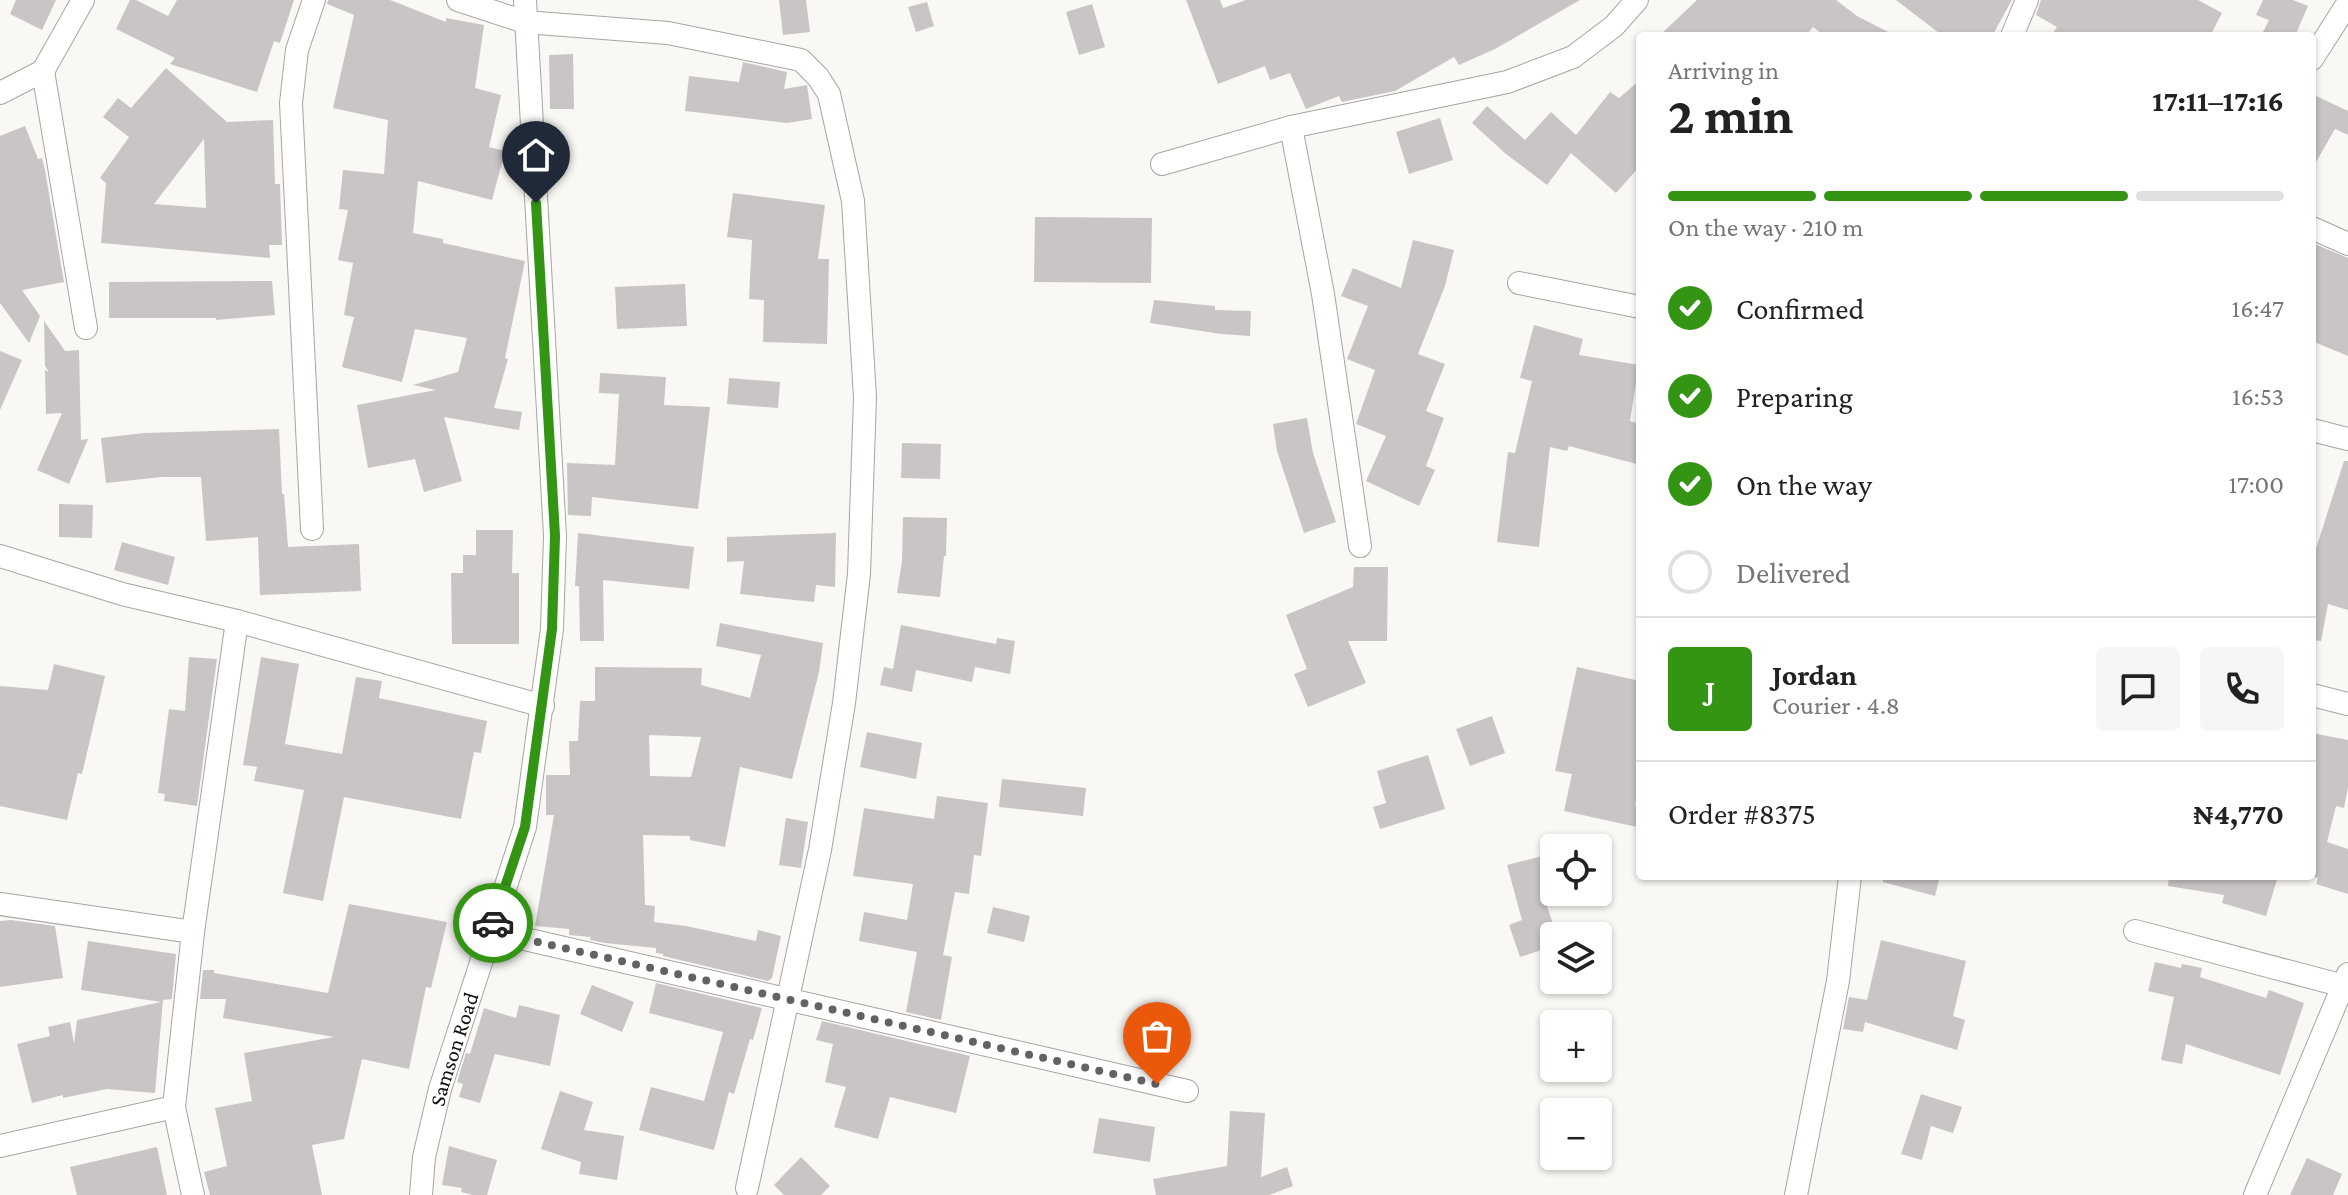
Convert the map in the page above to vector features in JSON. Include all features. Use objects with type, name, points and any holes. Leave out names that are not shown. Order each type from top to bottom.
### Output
[{"type":"street","points":[[0,93],[43,71],[83,0]]},
{"type":"street","points":[[312,529],[291,103],[297,50],[314,0]]},
{"type":"street","points":[[458,0],[668,33],[801,60],[829,94],[853,201],[865,397],[859,574],[844,703],[820,850],[747,1188]]},
{"type":"street","points":[[1162,164],[1291,127],[1507,82],[1573,57],[1614,26],[1637,0]]},
{"type":"street","points":[[2014,32],[2027,0]]},
{"type":"street","points":[[2316,53],[2348,3]]},
{"type":"street","name":"Samson Road","points":[[421,1195],[424,1157],[440,1089],[525,827],[552,629],[555,536],[525,11]]},
{"type":"street","points":[[43,71],[86,328]]},
{"type":"street","points":[[1291,127],[1323,294],[1360,546]]},
{"type":"street","points":[[2316,230],[2348,244]]},
{"type":"street","points":[[1519,283],[1636,306]]},
{"type":"street","points":[[2316,431],[2348,439]]},
{"type":"street","points":[[0,556],[122,594],[237,621],[543,706]]},
{"type":"street","points":[[193,1195],[174,1107],[193,932],[237,621]]},
{"type":"street","points":[[2316,696],[2348,704]]},
{"type":"street","points":[[1796,1195],[1838,981],[1850,880]]},
{"type":"street","points":[[0,904],[193,932]]},
{"type":"street","points":[[490,931],[1187,1091]]},
{"type":"street","points":[[2135,931],[2346,980],[2255,1195]]},
{"type":"street","points":[[0,1146],[174,1107]]},
{"type":"building","points":[[16,0],[56,0],[42,30],[10,14]]},
{"type":"building","points":[[130,0],[168,16],[177,0],[294,0],[280,43],[274,41],[257,92],[170,64],[175,58],[116,29]]},
{"type":"building","points":[[328,0],[390,0],[446,22],[446,18],[484,25],[475,88],[501,95],[489,147],[505,151],[492,200],[418,181],[413,233],[443,239],[443,243],[525,261],[505,358],[508,359],[494,408],[522,412],[519,430],[444,417],[462,481],[424,492],[415,459],[368,468],[357,405],[436,390],[413,385],[458,372],[467,338],[415,329],[402,382],[342,367],[354,317],[344,315],[353,263],[338,260],[348,210],[339,209],[343,170],[384,174],[388,120],[333,108],[354,15],[327,4]]},
{"type":"building","points":[[779,0],[806,0],[810,32],[783,35]]},
{"type":"building","points":[[1186,0],[1220,0],[1223,8],[1246,0],[1580,0],[1495,49],[1459,65],[1454,57],[1395,91],[1342,102],[1339,96],[1306,109],[1290,73],[1270,80],[1265,66],[1218,84]]},
{"type":"building","points":[[1697,0],[1836,0],[1857,16],[1888,32],[1820,32],[1813,27],[1809,32],[1663,32]]},
{"type":"building","points":[[1896,0],[2012,0],[1994,32],[1938,32]]},
{"type":"building","points":[[2041,0],[2198,0],[2222,13],[2212,32],[2054,32],[2057,27],[2036,15]]},
{"type":"building","points":[[2263,0],[2293,0],[2308,6],[2297,32],[2263,32],[2269,20],[2256,15]]},
{"type":"building","points":[[927,2],[934,26],[916,32],[908,7]]},
{"type":"building","points":[[1092,4],[1105,47],[1079,55],[1066,12]]},
{"type":"building","points":[[573,54],[574,109],[550,109],[549,55]]},
{"type":"building","points":[[743,62],[787,72],[784,89],[807,85],[812,119],[787,123],[685,111],[689,76],[739,82]]},
{"type":"building","points":[[166,68],[227,122],[273,120],[275,184],[280,184],[282,245],[269,245],[270,258],[101,243],[106,183],[100,178],[129,137],[103,117],[118,98],[131,108]],"holes":[[[204,139],[206,208],[154,204]]]},
{"type":"building","points":[[1636,83],[1636,170],[1616,193],[1571,153],[1547,185],[1472,123],[1487,106],[1525,140],[1551,112],[1576,135],[1610,92],[1619,98]]},
{"type":"building","points":[[2316,96],[2348,111],[2348,135],[2335,129],[2316,162]]},
{"type":"building","points":[[1440,118],[1453,160],[1409,174],[1396,132]]},
{"type":"building","points":[[25,126],[45,170],[64,282],[22,290],[40,316],[29,343],[0,303],[0,136]]},
{"type":"building","points":[[733,193],[825,205],[818,259],[829,259],[827,344],[763,342],[764,300],[749,299],[752,240],[727,237]]},
{"type":"building","points":[[1035,217],[1152,218],[1151,283],[1034,282]]},
{"type":"building","points":[[1413,240],[1454,250],[1445,286],[1418,354],[1445,364],[1426,411],[1444,418],[1426,466],[1435,470],[1419,506],[1366,481],[1386,436],[1356,424],[1375,370],[1347,359],[1368,306],[1341,296],[1353,268],[1401,288]]},
{"type":"building","points":[[2316,245],[2348,258],[2348,356],[2316,343]]},
{"type":"building","points":[[272,281],[275,315],[216,320],[109,318],[109,282]]},
{"type":"building","points":[[685,284],[687,326],[617,329],[615,287]]},
{"type":"building","points":[[1154,300],[1215,306],[1215,310],[1251,311],[1250,336],[1150,323]]},
{"type":"building","points":[[44,321],[65,351],[79,350],[81,440],[88,439],[69,484],[37,470],[62,413],[46,414],[45,370],[49,372],[45,366]]},
{"type":"building","points":[[1534,325],[1583,339],[1579,355],[1636,364],[1630,421],[1636,423],[1636,464],[1569,446],[1567,451],[1550,447],[1539,547],[1497,542],[1508,452],[1515,453],[1532,381],[1520,378]]},
{"type":"building","points":[[0,351],[22,360],[0,410]]},
{"type":"building","points":[[600,373],[666,377],[664,405],[710,407],[698,509],[592,497],[591,516],[568,515],[567,463],[615,465],[619,394],[599,393]]},
{"type":"building","points":[[729,378],[780,382],[778,408],[727,404]]},
{"type":"building","points":[[1307,418],[1313,453],[1336,522],[1304,533],[1277,451],[1273,424]]},
{"type":"building","points":[[279,429],[288,547],[359,544],[361,591],[260,595],[258,537],[206,541],[201,477],[162,477],[106,483],[101,438],[144,433]]},
{"type":"building","points":[[902,443],[941,444],[940,479],[901,478]]},
{"type":"building","points":[[2344,461],[2348,461],[2348,610],[2328,604],[2321,641],[2316,640],[2316,548]]},
{"type":"building","points":[[59,504],[93,505],[92,538],[59,537]]},
{"type":"building","points":[[903,517],[947,518],[940,597],[897,593],[902,561]]},
{"type":"building","points":[[476,530],[513,530],[512,573],[519,573],[519,644],[452,644],[451,573],[463,573],[463,555],[476,555]]},
{"type":"building","points":[[578,533],[694,547],[689,589],[603,580],[604,641],[580,641],[579,586],[575,586]]},
{"type":"building","points":[[836,533],[835,587],[816,585],[814,602],[740,594],[744,561],[727,562],[727,537]]},
{"type":"building","points":[[122,542],[175,557],[168,585],[114,570]]},
{"type":"building","points":[[1354,567],[1388,567],[1387,641],[1348,641],[1366,683],[1308,707],[1294,674],[1307,669],[1286,615],[1353,587]]},
{"type":"building","points":[[720,623],[823,643],[819,672],[792,779],[740,767],[725,847],[690,840],[690,836],[643,835],[645,905],[655,906],[654,922],[756,941],[758,930],[781,936],[772,978],[768,981],[663,956],[656,953],[656,948],[605,943],[590,940],[591,937],[569,935],[569,929],[535,926],[554,815],[546,815],[546,775],[570,775],[569,741],[578,741],[580,701],[595,701],[595,667],[702,668],[701,685],[750,698],[761,655],[716,646]],"holes":[[[649,735],[701,737],[691,777],[650,776]]]},
{"type":"building","points":[[901,625],[996,644],[997,638],[1015,641],[1010,674],[975,667],[972,682],[916,670],[912,692],[880,685],[884,667],[893,669]]},
{"type":"building","points":[[189,657],[217,659],[197,806],[164,801],[165,794],[158,793],[169,709],[185,711]]},
{"type":"building","points":[[261,657],[299,664],[285,744],[342,754],[356,677],[382,681],[379,698],[487,721],[481,753],[474,752],[461,819],[344,797],[323,901],[283,893],[304,790],[254,781],[257,767],[243,765]]},
{"type":"building","points":[[54,664],[105,676],[82,774],[78,773],[67,820],[0,806],[0,686],[48,690]]},
{"type":"building","points":[[1577,667],[1636,680],[1636,827],[1564,811],[1572,774],[1555,771]]},
{"type":"building","points":[[1492,716],[1505,753],[1470,766],[1456,729]]},
{"type":"building","points":[[867,732],[922,743],[916,779],[860,767]]},
{"type":"building","points":[[2316,734],[2348,740],[2348,787],[2344,808],[2336,806],[2327,842],[2348,849],[2348,894],[2316,884]]},
{"type":"building","points":[[1428,755],[1445,809],[1380,829],[1373,807],[1386,803],[1377,771]]},
{"type":"building","points":[[1002,779],[1086,788],[1083,816],[999,807]]},
{"type":"building","points":[[937,796],[988,803],[981,856],[974,855],[969,894],[955,892],[943,955],[952,957],[941,1020],[906,1012],[917,952],[859,941],[864,912],[907,920],[913,884],[853,876],[864,808],[934,819]]},
{"type":"building","points":[[786,818],[808,822],[801,868],[779,865]]},
{"type":"building","points":[[1540,857],[1540,906],[1547,906],[1552,922],[1540,922],[1540,951],[1520,957],[1509,925],[1522,920],[1507,865]]},
{"type":"building","points":[[1883,880],[1939,880],[1935,896]]},
{"type":"building","points":[[2169,880],[2277,880],[2266,916],[2222,903],[2224,895],[2168,886]]},
{"type":"building","points":[[349,904],[447,922],[431,988],[426,987],[409,1069],[362,1059],[344,1139],[312,1145],[322,1195],[210,1195],[204,1172],[227,1166],[215,1108],[252,1101],[244,1053],[334,1037],[223,1018],[226,999],[200,999],[203,970],[328,993]]},
{"type":"building","points":[[993,907],[1030,916],[1024,942],[987,933]]},
{"type":"building","points":[[0,921],[55,926],[63,978],[0,987]]},
{"type":"building","points":[[1881,940],[1966,961],[1953,1016],[1965,1020],[1957,1050],[1865,1022],[1863,1032],[1843,1029],[1849,997],[1867,1000]]},
{"type":"building","points":[[88,941],[176,954],[172,999],[163,1000],[155,1093],[107,1089],[32,1103],[17,1044],[50,1036],[48,1027],[70,1022],[74,1044],[77,1020],[161,1002],[81,990]]},
{"type":"building","points":[[2155,962],[2181,968],[2182,964],[2202,968],[2200,977],[2266,998],[2269,990],[2304,1003],[2280,1075],[2186,1044],[2182,1064],[2161,1060],[2174,997],[2148,991]]},
{"type":"building","points":[[656,983],[762,1008],[734,1094],[729,1092],[714,1150],[639,1130],[651,1087],[704,1101],[723,1032],[649,1013]]},
{"type":"building","points":[[592,985],[634,1002],[622,1032],[580,1014]]},
{"type":"building","points":[[519,1005],[560,1015],[550,1066],[495,1054],[480,1103],[459,1097],[463,1084],[457,1082],[466,1053],[470,1054],[484,1008],[516,1018]]},
{"type":"building","points":[[822,1021],[970,1056],[956,1113],[890,1097],[878,1139],[834,1127],[846,1087],[825,1082],[833,1044],[816,1040]]},
{"type":"building","points":[[560,1091],[593,1102],[584,1130],[624,1136],[617,1180],[579,1174],[581,1162],[541,1149]]},
{"type":"building","points":[[1921,1094],[1962,1107],[1953,1133],[1931,1126],[1922,1160],[1901,1154]]},
{"type":"building","points":[[1230,1111],[1265,1113],[1261,1177],[1287,1167],[1293,1186],[1269,1195],[1156,1195],[1153,1179],[1227,1166]]},
{"type":"building","points":[[1099,1118],[1155,1127],[1150,1162],[1093,1153]]},
{"type":"building","points":[[449,1146],[497,1160],[487,1195],[473,1195],[461,1192],[462,1188],[442,1185]]},
{"type":"building","points":[[157,1147],[167,1195],[77,1195],[70,1167]]},
{"type":"building","points":[[801,1157],[830,1186],[821,1195],[784,1195],[774,1185]]},
{"type":"building","points":[[2307,1158],[2342,1174],[2333,1195],[2290,1195]]},
{"type":"way so far","points":[[493,923],[490,931],[1157,1084]]},
{"type":"route","points":[[493,923],[525,827],[543,706],[555,589],[555,536],[536,203]]}]
